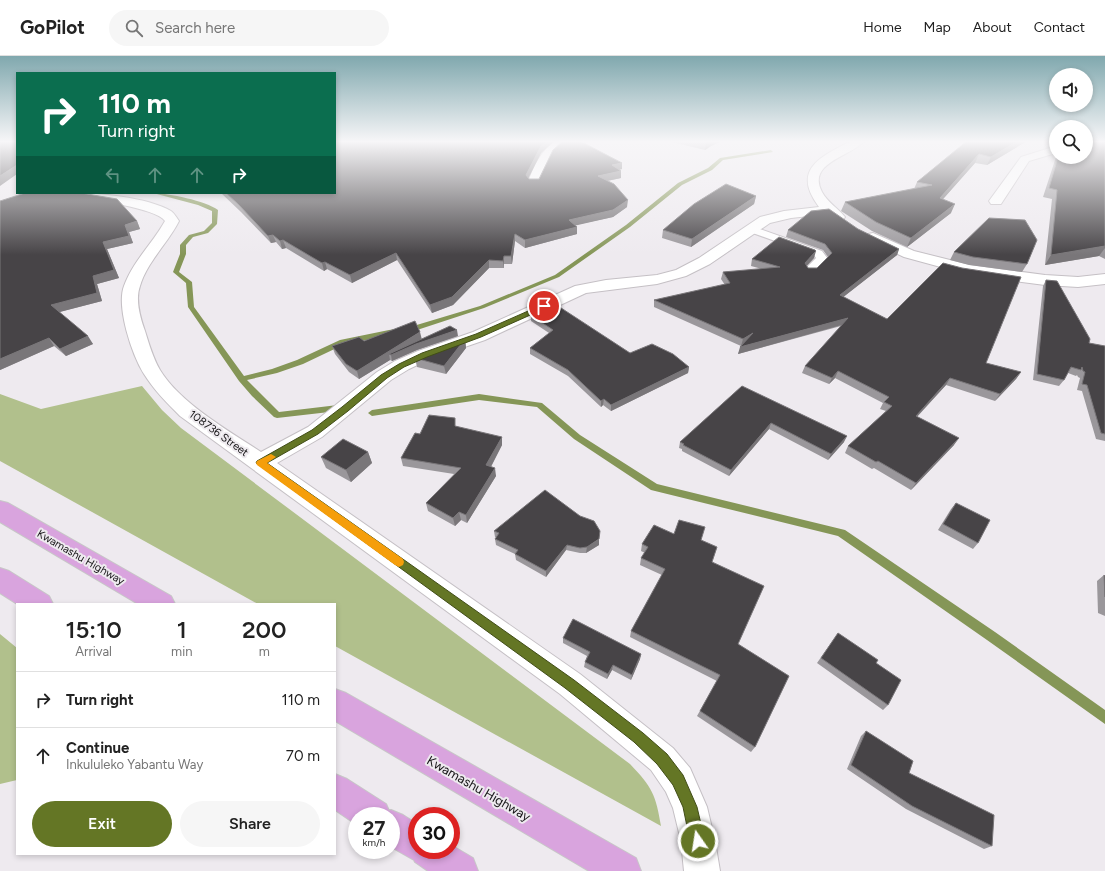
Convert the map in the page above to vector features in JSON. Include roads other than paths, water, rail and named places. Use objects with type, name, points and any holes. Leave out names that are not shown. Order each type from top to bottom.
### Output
[{"type":"main road","name":"Kwamashu Highway","points":[[0,510],[160,603]]},
{"type":"main road","points":[[0,579],[38,603]]},
{"type":"main road","name":"Kwamashu Highway","points":[[336,705],[623,871]]},
{"type":"main road","points":[[336,793],[359,807]]},
{"type":"main road","points":[[441,859],[460,871]]},
{"type":"street","points":[[813,179],[817,196],[829,210],[857,229],[909,254],[970,270],[1045,280],[1078,282],[1105,279]]},
{"type":"street","points":[[996,201],[1011,179]]},
{"type":"street","name":"108736 Street","points":[[81,194],[151,207],[168,215],[172,221],[168,230],[149,253],[133,282],[130,300],[136,329],[152,371],[167,392],[187,411],[570,684],[662,759],[678,780],[690,807],[698,841],[702,871]]},
{"type":"street","points":[[260,463],[315,432],[384,376],[424,355],[479,336],[582,289],[592,286],[661,278],[690,269],[712,257],[751,229],[768,219],[795,213],[829,210]]},
{"type":"lane","points":[[751,229],[818,253],[822,259],[810,270]]},
{"type":"waterway","points":[[242,379],[274,371],[300,362],[343,342],[411,329],[482,307],[557,276],[628,226],[680,184],[690,179]]},
{"type":"waterway","points":[[160,194],[200,204],[215,210],[215,223],[206,232],[191,236],[183,245],[183,254],[176,272],[189,282],[191,307],[242,379]]},
{"type":"waterway","points":[[242,379],[277,415],[338,408]]},
{"type":"waterway","points":[[372,413],[479,397],[539,405],[577,437],[654,487],[841,533],[991,636],[1105,718]]}]
